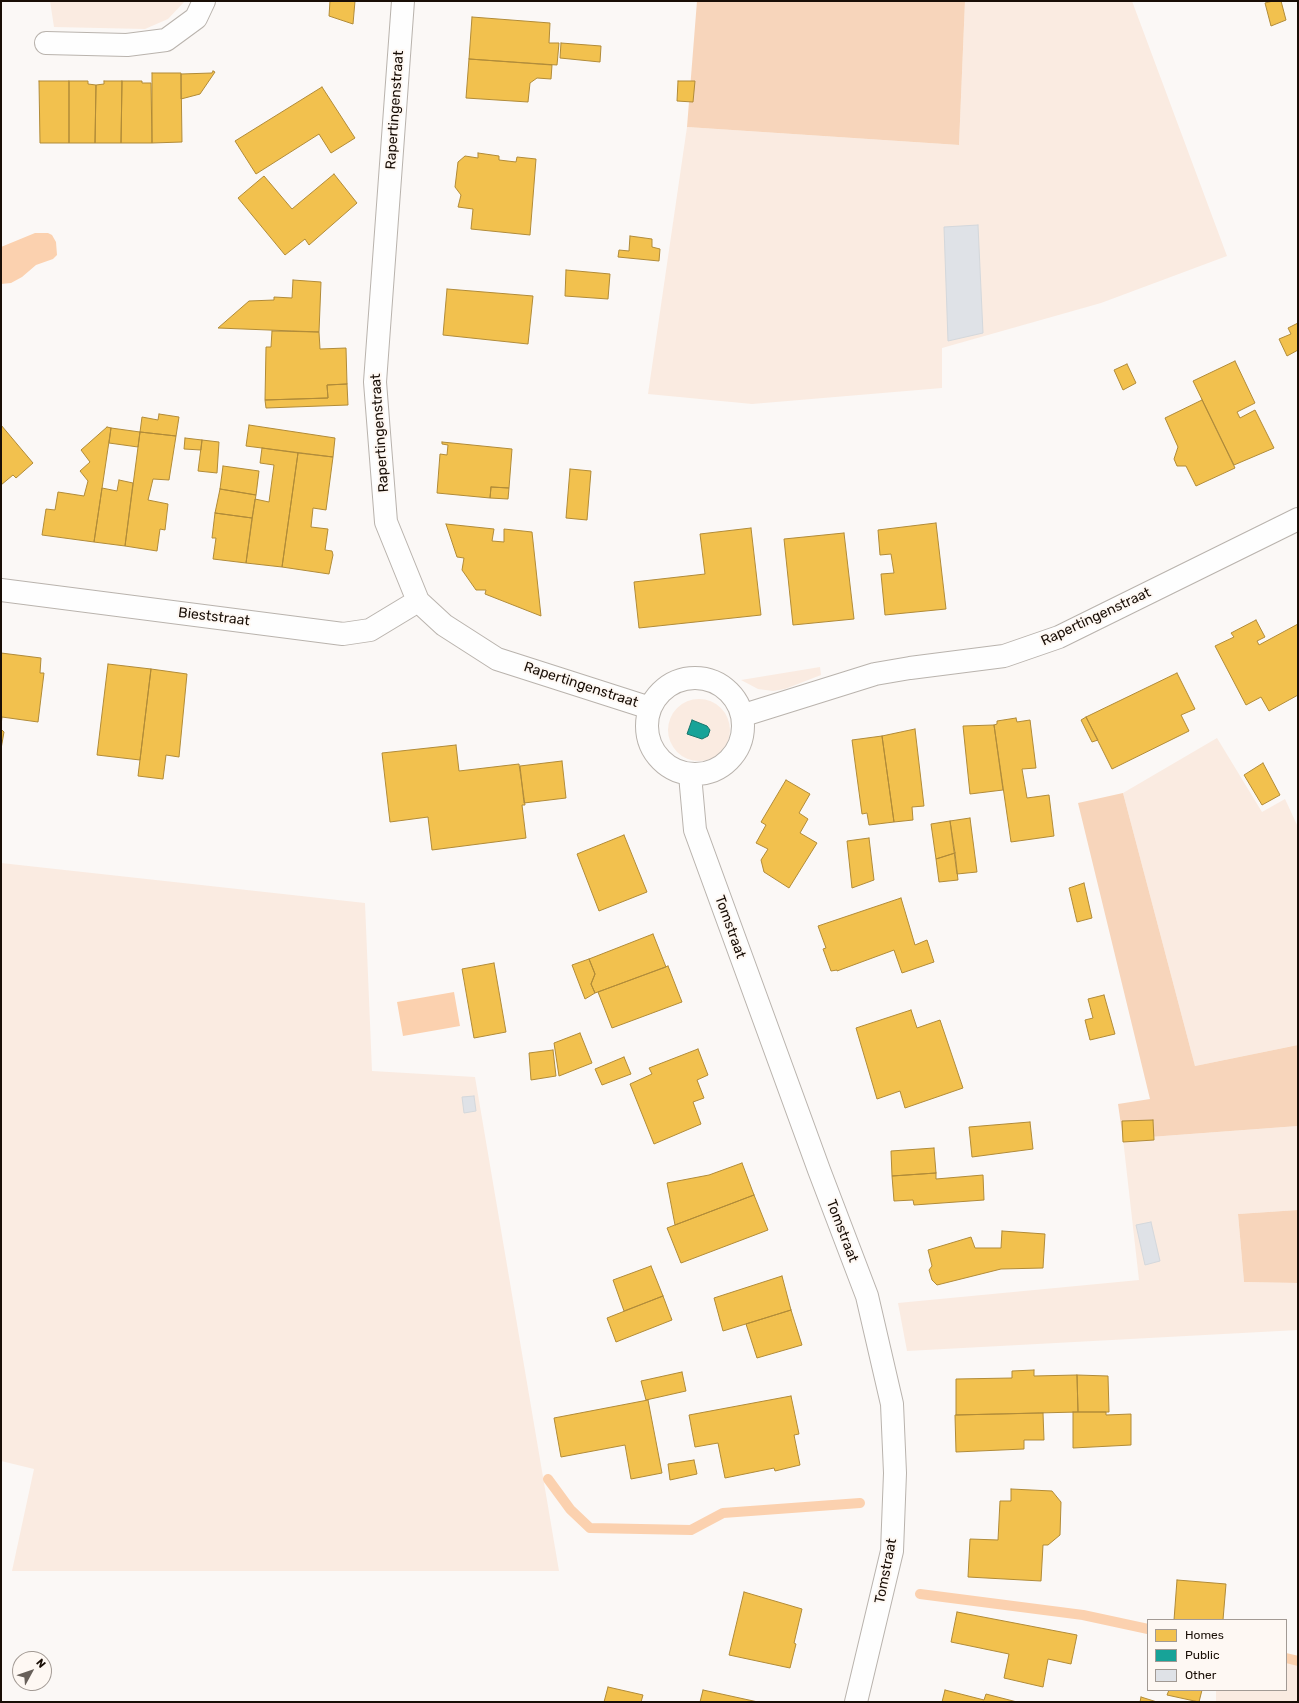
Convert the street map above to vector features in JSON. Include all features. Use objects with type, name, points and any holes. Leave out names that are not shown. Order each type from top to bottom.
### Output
[{"type":"street","points":[[46,43],[127,45],[166,40],[196,18],[204,1]]},
{"type":"street","name":"Rapertingenstraat","points":[[403,1],[374,382],[386,522],[418,601],[444,625],[497,659],[650,708]]},
{"type":"street","name":"Rapertingenstraat","points":[[744,715],[875,674],[1004,656],[1059,637],[1298,519]]},
{"type":"street","name":"Bieststraat","points":[[1,590],[343,634],[370,630],[418,601]]},
{"type":"street","points":[[694,677],[715,682],[730,693],[744,715],[742,738],[735,755],[715,771],[690,774],[675,770],[661,761],[653,750],[647,734],[646,724],[650,708],[658,694],[671,684],[694,677]]},
{"type":"street","name":"Tomstraat","points":[[690,774],[695,830],[814,1156],[867,1296],[892,1404],[895,1473],[892,1551],[856,1702]]},
{"type":"shaded area","points":[[50,1],[185,1],[168,19],[145,29],[54,27]]},
{"type":"shaded area","points":[[697,1],[965,1],[959,145],[687,127]]},
{"type":"shaded area","points":[[965,1],[1132,1],[1227,256],[1101,303],[942,348],[942,388],[752,404],[648,394],[687,127],[959,145]]},
{"type":"shaded area","points":[[35,233],[48,233],[52,235],[56,242],[57,255],[53,259],[36,265],[22,277],[11,283],[1,284],[1,247]]},
{"type":"shaded area","points":[[820,667],[821,675],[785,689],[773,691],[758,689],[741,680]]},
{"type":"shaded area","points":[[699,699],[716,704],[721,708],[725,713],[730,730],[725,747],[721,752],[716,756],[699,761],[682,756],[677,752],[673,747],[668,730],[673,713],[677,708],[682,704]]},
{"type":"shaded area","points":[[1217,738],[1262,812],[1285,799],[1298,827],[1298,1045],[1195,1066],[1123,793]]},
{"type":"shaded area","points":[[1123,793],[1195,1066],[1298,1045],[1298,1126],[1123,1139],[1118,1104],[1150,1099],[1078,803]]},
{"type":"shaded area","points":[[1,863],[365,903],[372,1071],[475,1077],[559,1571],[12,1571],[34,1469],[1,1461]]},
{"type":"shaded area","points":[[454,992],[460,1026],[403,1036],[397,1002]]},
{"type":"shaded area","points":[[1298,1126],[1298,1210],[1238,1214],[1244,1282],[1298,1283],[1298,1330],[907,1351],[898,1303],[1139,1280],[1123,1139]]},
{"type":"shaded area","points":[[1298,1210],[1298,1283],[1244,1282],[1238,1214]]},
{"type":"shaded area","points":[[1287,1657],[1298,1659],[1298,1702],[1216,1702],[1216,1691],[1287,1691]]},
{"type":"building: Homes","points":[[330,1],[355,1],[353,24],[329,16]]},
{"type":"building: Homes","points":[[1281,1],[1286,20],[1271,26],[1265,3]]},
{"type":"building: Homes","points":[[472,17],[550,23],[549,43],[559,43],[557,65],[469,59]]},
{"type":"building: Homes","points":[[561,43],[601,46],[600,62],[560,58]]},
{"type":"building: Homes","points":[[469,59],[552,65],[551,79],[537,78],[530,83],[528,102],[466,98]]},
{"type":"building: Homes","points":[[213,71],[215,72],[200,94],[181,99],[181,74],[212,73]]},
{"type":"building: Homes","points":[[152,73],[181,73],[182,142],[152,143]]},
{"type":"building: Homes","points":[[39,81],[69,81],[69,143],[40,143]]},
{"type":"building: Homes","points":[[69,81],[88,81],[88,84],[96,85],[95,143],[69,143]]},
{"type":"building: Homes","points":[[104,81],[122,81],[121,143],[95,143],[96,85],[104,84]]},
{"type":"building: Homes","points":[[122,81],[142,81],[142,83],[151,83],[152,143],[121,143]]},
{"type":"building: Homes","points":[[678,81],[695,81],[693,102],[677,101]]},
{"type":"building: Homes","points":[[322,87],[355,138],[331,153],[319,134],[256,174],[235,141]]},
{"type":"building: Homes","points":[[478,153],[499,156],[499,160],[516,162],[517,157],[536,159],[530,235],[471,229],[473,209],[458,207],[461,195],[455,187],[458,162],[465,156],[478,158]]},
{"type":"building: Homes","points":[[334,174],[357,203],[309,245],[305,239],[285,255],[238,198],[264,176],[292,209]]},
{"type":"building: Homes","points":[[630,236],[652,239],[652,247],[660,249],[659,261],[618,257],[619,250],[629,251]]},
{"type":"building: Homes","points":[[566,270],[610,274],[608,299],[565,296]]},
{"type":"building: Homes","points":[[293,280],[321,282],[319,332],[218,328],[249,301],[274,300],[274,297],[292,298]]},
{"type":"building: Homes","points":[[447,289],[533,296],[528,344],[443,335]]},
{"type":"building: Homes","points":[[1298,323],[1298,350],[1287,356],[1279,339],[1291,334],[1288,328]]},
{"type":"building: Homes","points":[[272,331],[319,332],[320,349],[346,348],[347,384],[327,385],[328,398],[265,400],[266,347],[271,347]]},
{"type":"building: Homes","points":[[1235,361],[1255,403],[1237,412],[1240,418],[1255,410],[1274,448],[1234,465],[1193,381]]},
{"type":"building: Homes","points":[[1127,364],[1136,383],[1123,390],[1114,370]]},
{"type":"building: Homes","points":[[347,384],[348,405],[266,408],[265,400],[328,398],[327,385]]},
{"type":"building: Homes","points":[[1202,400],[1235,468],[1196,486],[1186,466],[1177,466],[1174,459],[1178,447],[1165,418]]},
{"type":"building: Homes","points":[[159,414],[179,417],[176,436],[140,432],[142,417],[158,420]]},
{"type":"building: Homes","points":[[1,425],[33,463],[16,478],[13,475],[1,485]]},
{"type":"building: Homes","points":[[249,425],[335,438],[333,457],[246,446]]},
{"type":"building: Homes","points":[[107,427],[111,428],[94,542],[42,535],[46,509],[55,510],[58,492],[84,496],[88,481],[80,471],[90,462],[81,450]]},
{"type":"building: Homes","points":[[111,428],[140,432],[138,447],[109,443]]},
{"type":"building: Homes","points":[[140,432],[176,436],[169,480],[153,479],[148,500],[168,504],[165,530],[160,529],[157,551],[125,546]]},
{"type":"building: Homes","points":[[185,438],[202,440],[201,450],[184,449]]},
{"type":"building: Homes","points":[[202,440],[219,442],[217,473],[198,471]]},
{"type":"building: Homes","points":[[442,442],[512,449],[509,488],[491,487],[490,498],[437,493],[440,454],[447,455],[448,445],[442,444]]},
{"type":"building: Homes","points":[[262,448],[298,453],[282,567],[246,563],[255,499],[269,502],[274,465],[260,463]]},
{"type":"building: Homes","points":[[298,453],[333,457],[326,510],[313,508],[311,527],[328,529],[325,550],[332,551],[333,555],[329,574],[282,567]]},
{"type":"building: Homes","points":[[223,466],[259,471],[256,495],[220,489]]},
{"type":"building: Homes","points":[[570,469],[591,471],[587,520],[566,518]]},
{"type":"building: Homes","points":[[119,480],[133,483],[125,546],[94,542],[102,488],[117,491]]},
{"type":"building: Homes","points":[[491,487],[509,488],[508,499],[490,498]]},
{"type":"building: Homes","points":[[220,489],[256,495],[252,518],[215,513]]},
{"type":"building: Homes","points":[[215,513],[252,518],[246,563],[213,559],[216,538],[212,538]]},
{"type":"building: Homes","points":[[936,523],[946,609],[885,615],[881,574],[894,573],[891,554],[880,555],[878,530]]},
{"type":"building: Homes","points":[[446,524],[494,529],[492,541],[504,542],[504,529],[532,532],[541,616],[485,594],[486,590],[476,590],[462,570],[464,558],[457,557]]},
{"type":"building: Homes","points":[[751,528],[761,615],[639,628],[634,582],[705,574],[700,534]]},
{"type":"building: Homes","points":[[844,533],[854,619],[793,625],[784,539]]},
{"type":"building: Homes","points":[[1256,620],[1265,637],[1257,641],[1259,645],[1298,624],[1298,695],[1269,711],[1261,697],[1246,705],[1215,646],[1234,637],[1231,633]]},
{"type":"building: Homes","points":[[1,653],[41,658],[40,673],[44,673],[38,722],[2,717],[1,725]]},
{"type":"building: Homes","points":[[108,664],[151,669],[140,760],[97,755]]},
{"type":"building: Homes","points":[[151,669],[187,674],[179,757],[166,755],[163,779],[138,776]]},
{"type":"building: Homes","points":[[1177,673],[1195,709],[1181,715],[1189,731],[1112,769],[1086,717]]},
{"type":"building: Homes","points":[[1086,717],[1098,740],[1092,742],[1081,720]]},
{"type":"building: Homes","points":[[1016,718],[1017,722],[1030,720],[1036,768],[1022,769],[1027,798],[1049,795],[1054,836],[1011,842],[994,725],[997,724],[997,721]]},
{"type":"building: Homes","points":[[994,725],[1003,790],[970,794],[963,726]]},
{"type":"building: Homes","points":[[1,729],[4,732],[1,749]]},
{"type":"building: Homes","points":[[915,729],[924,806],[912,807],[913,820],[894,822],[882,736]]},
{"type":"building: Homes","points":[[882,736],[894,822],[869,825],[867,813],[862,814],[852,740]]},
{"type":"building: Homes","points":[[456,745],[459,771],[519,764],[525,805],[522,805],[526,838],[432,850],[428,817],[390,822],[382,753]]},
{"type":"building: Homes","points":[[562,761],[566,798],[524,803],[520,766]]},
{"type":"building: Homes","points":[[1263,763],[1280,795],[1262,805],[1244,775]]},
{"type":"building: Homes","points":[[786,780],[810,794],[799,813],[808,819],[800,833],[817,843],[789,888],[764,872],[761,860],[768,849],[756,843],[766,825],[761,822]]},
{"type":"building: Homes","points":[[970,818],[977,872],[957,874],[950,821]]},
{"type":"building: Homes","points":[[950,821],[955,853],[936,859],[931,824]]},
{"type":"building: Homes","points":[[624,835],[647,892],[599,911],[577,854]]},
{"type":"building: Homes","points":[[869,838],[874,880],[852,888],[847,841]]},
{"type":"building: Homes","points":[[955,853],[958,880],[939,882],[936,859]]},
{"type":"building: Homes","points":[[1084,883],[1092,918],[1077,922],[1069,888]]},
{"type":"building: Homes","points":[[901,898],[915,945],[927,940],[934,962],[902,973],[894,950],[837,971],[831,971],[823,949],[826,948],[818,926]]},
{"type":"building: Homes","points":[[653,934],[666,967],[595,993],[591,984],[595,974],[589,959]]},
{"type":"building: Homes","points":[[589,959],[595,974],[591,984],[595,993],[585,999],[572,965]]},
{"type":"building: Homes","points":[[494,963],[506,1032],[474,1038],[462,969]]},
{"type":"building: Homes","points":[[668,966],[682,1002],[612,1028],[598,992]]},
{"type":"building: Homes","points":[[1104,995],[1115,1034],[1090,1040],[1085,1020],[1093,1018],[1088,999]]},
{"type":"building: Homes","points":[[911,1010],[917,1028],[940,1020],[963,1088],[905,1108],[900,1091],[877,1099],[856,1028]]},
{"type":"building: Homes","points":[[580,1033],[592,1063],[559,1076],[554,1043]]},
{"type":"building: Homes","points":[[698,1049],[708,1075],[697,1080],[704,1098],[693,1102],[701,1124],[654,1144],[630,1084],[652,1074],[649,1068]]},
{"type":"building: Homes","points":[[553,1050],[556,1076],[531,1080],[529,1053]]},
{"type":"building: Homes","points":[[624,1057],[631,1074],[602,1085],[595,1069]]},
{"type":"building: Homes","points":[[1153,1120],[1154,1140],[1123,1142],[1122,1121]]},
{"type":"building: Homes","points":[[1030,1122],[1033,1149],[972,1157],[969,1127]]},
{"type":"building: Homes","points":[[934,1148],[936,1173],[892,1176],[891,1151]]},
{"type":"building: Homes","points":[[742,1163],[754,1195],[675,1225],[667,1183],[709,1175]]},
{"type":"building: Homes","points":[[936,1173],[936,1179],[983,1175],[984,1200],[914,1205],[913,1200],[894,1201],[892,1176]]},
{"type":"building: Homes","points":[[754,1195],[768,1230],[681,1263],[667,1228]]},
{"type":"building: Homes","points":[[1002,1231],[1045,1234],[1043,1268],[1001,1269],[937,1285],[932,1280],[929,1270],[932,1266],[928,1250],[971,1237],[975,1248],[1001,1248]]},
{"type":"building: Homes","points":[[651,1266],[663,1296],[624,1311],[613,1280]]},
{"type":"building: Homes","points":[[782,1276],[791,1310],[723,1331],[714,1298]]},
{"type":"building: Homes","points":[[663,1296],[672,1320],[616,1342],[607,1318]]},
{"type":"building: Homes","points":[[791,1310],[802,1345],[757,1358],[746,1324]]},
{"type":"building: Homes","points":[[1034,1370],[1034,1376],[1077,1375],[1078,1412],[956,1415],[956,1379],[1012,1378],[1012,1371]]},
{"type":"building: Homes","points":[[682,1372],[686,1391],[646,1400],[641,1381]]},
{"type":"building: Homes","points":[[1077,1375],[1108,1376],[1109,1412],[1078,1412]]},
{"type":"building: Homes","points":[[791,1396],[799,1434],[794,1435],[800,1465],[775,1471],[774,1468],[725,1478],[718,1443],[695,1447],[689,1415]]},
{"type":"building: Homes","points":[[648,1400],[662,1473],[631,1479],[625,1445],[561,1457],[554,1418]]},
{"type":"building: Homes","points":[[1073,1412],[1106,1412],[1106,1415],[1131,1414],[1131,1445],[1073,1448]]},
{"type":"building: Homes","points":[[1043,1413],[1044,1440],[1024,1440],[1024,1449],[956,1452],[955,1415]]},
{"type":"building: Homes","points":[[694,1460],[697,1474],[670,1480],[668,1464]]},
{"type":"building: Homes","points":[[1011,1489],[1052,1491],[1061,1502],[1060,1535],[1048,1545],[1043,1545],[1041,1581],[968,1577],[970,1539],[998,1540],[1000,1501],[1011,1501]]},
{"type":"building: Homes","points":[[1177,1580],[1226,1584],[1223,1619],[1174,1619]]},
{"type":"building: Homes","points":[[744,1592],[802,1609],[790,1668],[729,1655]]},
{"type":"building: Homes","points":[[957,1612],[1077,1635],[1071,1664],[1048,1659],[1043,1687],[1004,1678],[1009,1654],[951,1642]]},
{"type":"building: Homes","points":[[608,1687],[643,1695],[641,1702],[604,1702]]},
{"type":"building: Homes","points":[[703,1690],[758,1702],[700,1702]]},
{"type":"building: Homes","points":[[945,1690],[984,1700],[986,1694],[1017,1702],[942,1702]]},
{"type":"building: Homes","points":[[1169,1691],[1202,1691],[1199,1702],[1167,1695]]},
{"type":"building: Homes","points":[[1141,1697],[1157,1702],[1140,1702]]},
{"type":"building: Public","points":[[692,720],[707,726],[710,730],[708,736],[702,739],[687,734]]},
{"type":"building: Other","points":[[978,225],[983,333],[948,341],[944,227]]},
{"type":"building: Other","points":[[474,1096],[476,1111],[464,1113],[462,1097]]},
{"type":"building: Other","points":[[1151,1222],[1160,1261],[1145,1265],[1136,1225]]},
{"type":"waterway","points":[[548,1479],[570,1509],[590,1528],[691,1530],[723,1513],[860,1503]]},
{"type":"waterway","points":[[920,1594],[1083,1615],[1147,1629]]},
{"type":"waterway","points":[[1287,1658],[1298,1661]]}]
